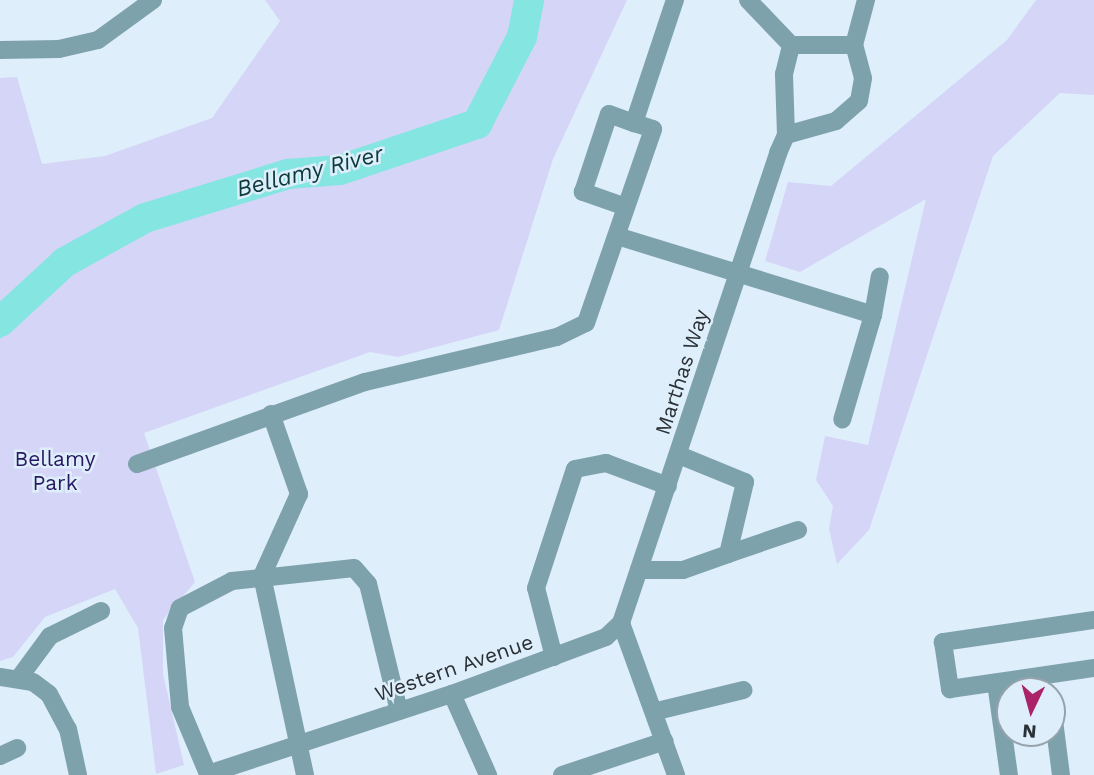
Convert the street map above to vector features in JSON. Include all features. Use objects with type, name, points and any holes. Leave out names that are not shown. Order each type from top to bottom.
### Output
[{"type":"street","points":[[0,50],[59,49],[98,40],[153,0]]},
{"type":"street","points":[[634,123],[675,0]]},
{"type":"street","points":[[748,0],[791,45],[854,44]]},
{"type":"street","points":[[786,135],[836,121],[859,101],[863,78],[854,44],[866,0]]},
{"type":"street","name":"Marthas Way","points":[[621,623],[679,455],[737,272],[786,135],[784,74],[791,45]]},
{"type":"street","points":[[136,464],[365,382],[574,330],[593,311],[653,129],[609,114],[583,192],[626,206]]},
{"type":"street","points":[[617,236],[873,315]]},
{"type":"street","points":[[842,420],[873,315],[880,277]]},
{"type":"street","points":[[271,414],[299,494],[262,576],[296,744],[305,775]]},
{"type":"street","points":[[679,455],[745,482],[728,554]]},
{"type":"street","points":[[554,657],[536,588],[575,469],[606,463],[668,486]]},
{"type":"street","points":[[639,570],[683,570],[798,530]]},
{"type":"street","points":[[207,775],[180,707],[173,628],[180,608],[195,595],[262,576],[345,566],[362,574],[399,711]]},
{"type":"street","points":[[19,678],[50,636],[101,611]]},
{"type":"street","points":[[996,682],[950,689],[943,642],[1094,620]]},
{"type":"street","points":[[621,623],[657,711],[676,775]]},
{"type":"street","name":"Western Avenue","points":[[207,775],[587,647],[621,623]]},
{"type":"street","points":[[1066,677],[1094,668]]},
{"type":"street","points":[[0,677],[19,678],[49,694],[60,710],[78,775]]},
{"type":"street","points":[[657,711],[744,690]]},
{"type":"street","points":[[452,694],[488,775]]},
{"type":"street","points":[[562,775],[665,740]]},
{"type":"street","points":[[1005,747],[1009,775]]},
{"type":"street","points":[[1057,747],[1061,775]]},
{"type":"street","points":[[0,756],[17,748]]},
{"type":"green space","name":"Bellamy Park","points":[[265,0],[627,0],[553,159],[499,330],[398,357],[370,352],[144,433],[195,582],[163,620],[163,674],[184,765],[156,774],[138,628],[115,589],[45,617],[13,657],[0,661],[0,78],[17,77],[42,164],[105,156],[212,118],[280,21]]},
{"type":"green space","points":[[1036,0],[1094,0],[1094,95],[1060,93],[993,156],[869,530],[837,564],[829,529],[833,506],[816,480],[825,436],[868,445],[926,199],[800,272],[765,261],[788,182],[831,186],[1007,40]]},
{"type":"shaded area","points":[[65,262],[17,323],[0,339],[0,307],[20,286]]},
{"type":"waterway","name":"Bellamy River","points":[[0,322],[65,262],[145,218],[288,174],[340,170],[477,124],[522,37],[529,0]]}]
